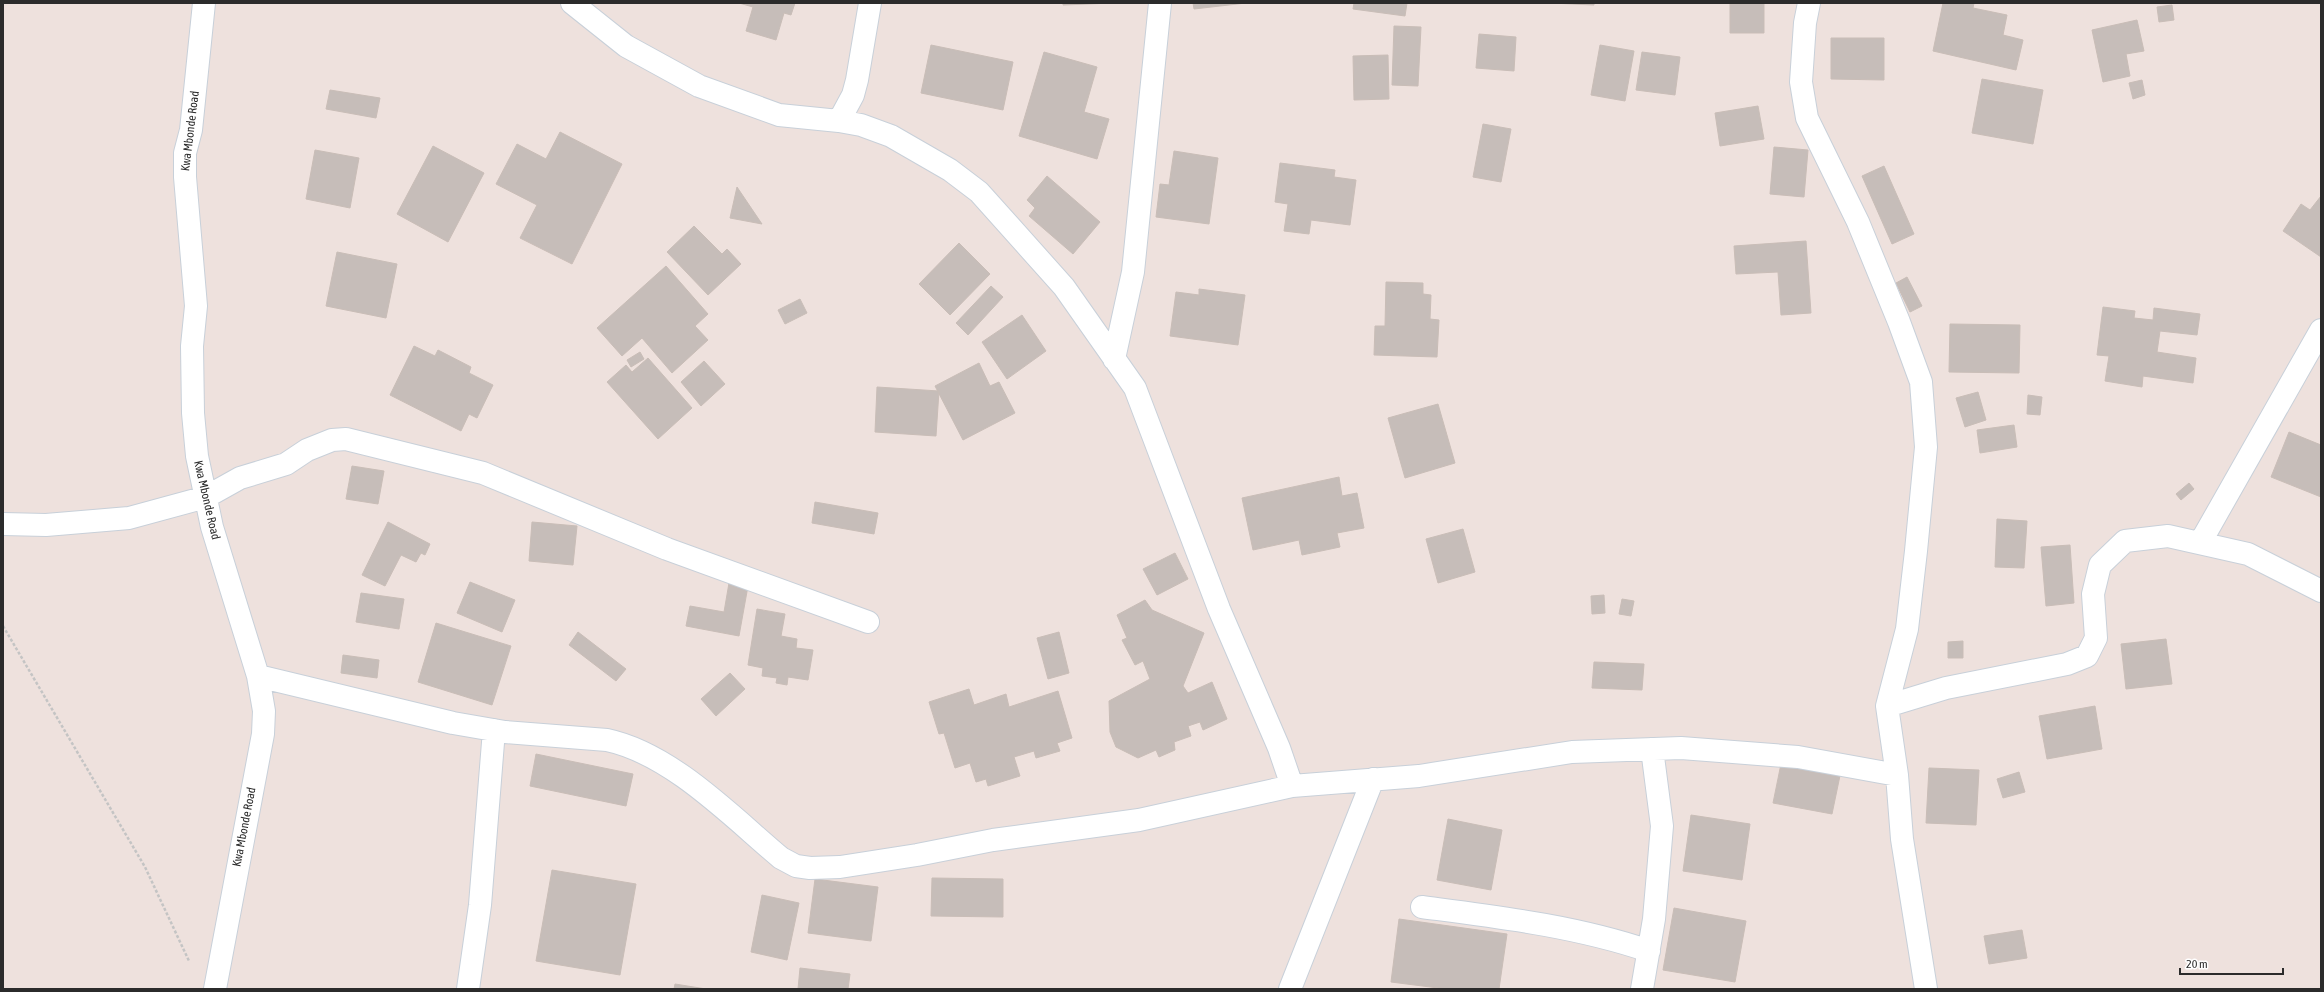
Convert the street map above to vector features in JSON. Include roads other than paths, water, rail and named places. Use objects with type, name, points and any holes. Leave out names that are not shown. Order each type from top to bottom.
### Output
[{"type":"street","name":"Kwa Mbonde Road","points":[[204,3],[191,130],[185,153],[185,177],[196,306],[192,346],[193,413],[197,456],[212,527],[258,676],[264,711],[263,734],[215,989]]},
{"type":"street","points":[[572,3],[626,46],[699,86],[779,115],[862,125],[892,136],[950,170],[979,192],[1064,287],[1135,388],[1219,609],[1279,748],[1292,786]]},
{"type":"street","points":[[838,121],[853,96],[870,3]]},
{"type":"street","points":[[1114,359],[1133,272],[1160,3]]},
{"type":"street","points":[[1809,3],[1805,23],[1801,82],[1807,118],[1858,222],[1921,382],[1926,447],[1916,551],[1907,629],[1887,706],[1897,775],[1902,839],[1926,989]]},
{"type":"street","points":[[2200,543],[2321,330]]},
{"type":"street","points":[[3,524],[46,525],[129,518],[206,497],[240,478],[286,464],[307,450],[332,440],[358,440],[483,473],[668,549],[868,622]]},
{"type":"street","points":[[1887,706],[1946,688],[2067,664],[2087,656],[2096,638],[2093,594],[2100,565],[2125,541],[2168,536],[2248,554],[2321,591]]},
{"type":"street","points":[[258,676],[439,720],[494,730],[607,740],[623,743],[650,756],[690,782],[781,858],[796,866],[810,868],[840,867],[917,855],[986,841],[1138,820],[1292,786],[1419,776],[1572,752],[1681,748],[1798,757],[1897,775]]},
{"type":"street","points":[[468,989],[480,905],[494,730]]},
{"type":"street","points":[[1642,989],[1649,951],[1659,876],[1662,826],[1652,749]]},
{"type":"street","points":[[1290,989],[1373,779]]},
{"type":"street","points":[[1422,907],[1538,924],[1613,939],[1649,951]]}]
